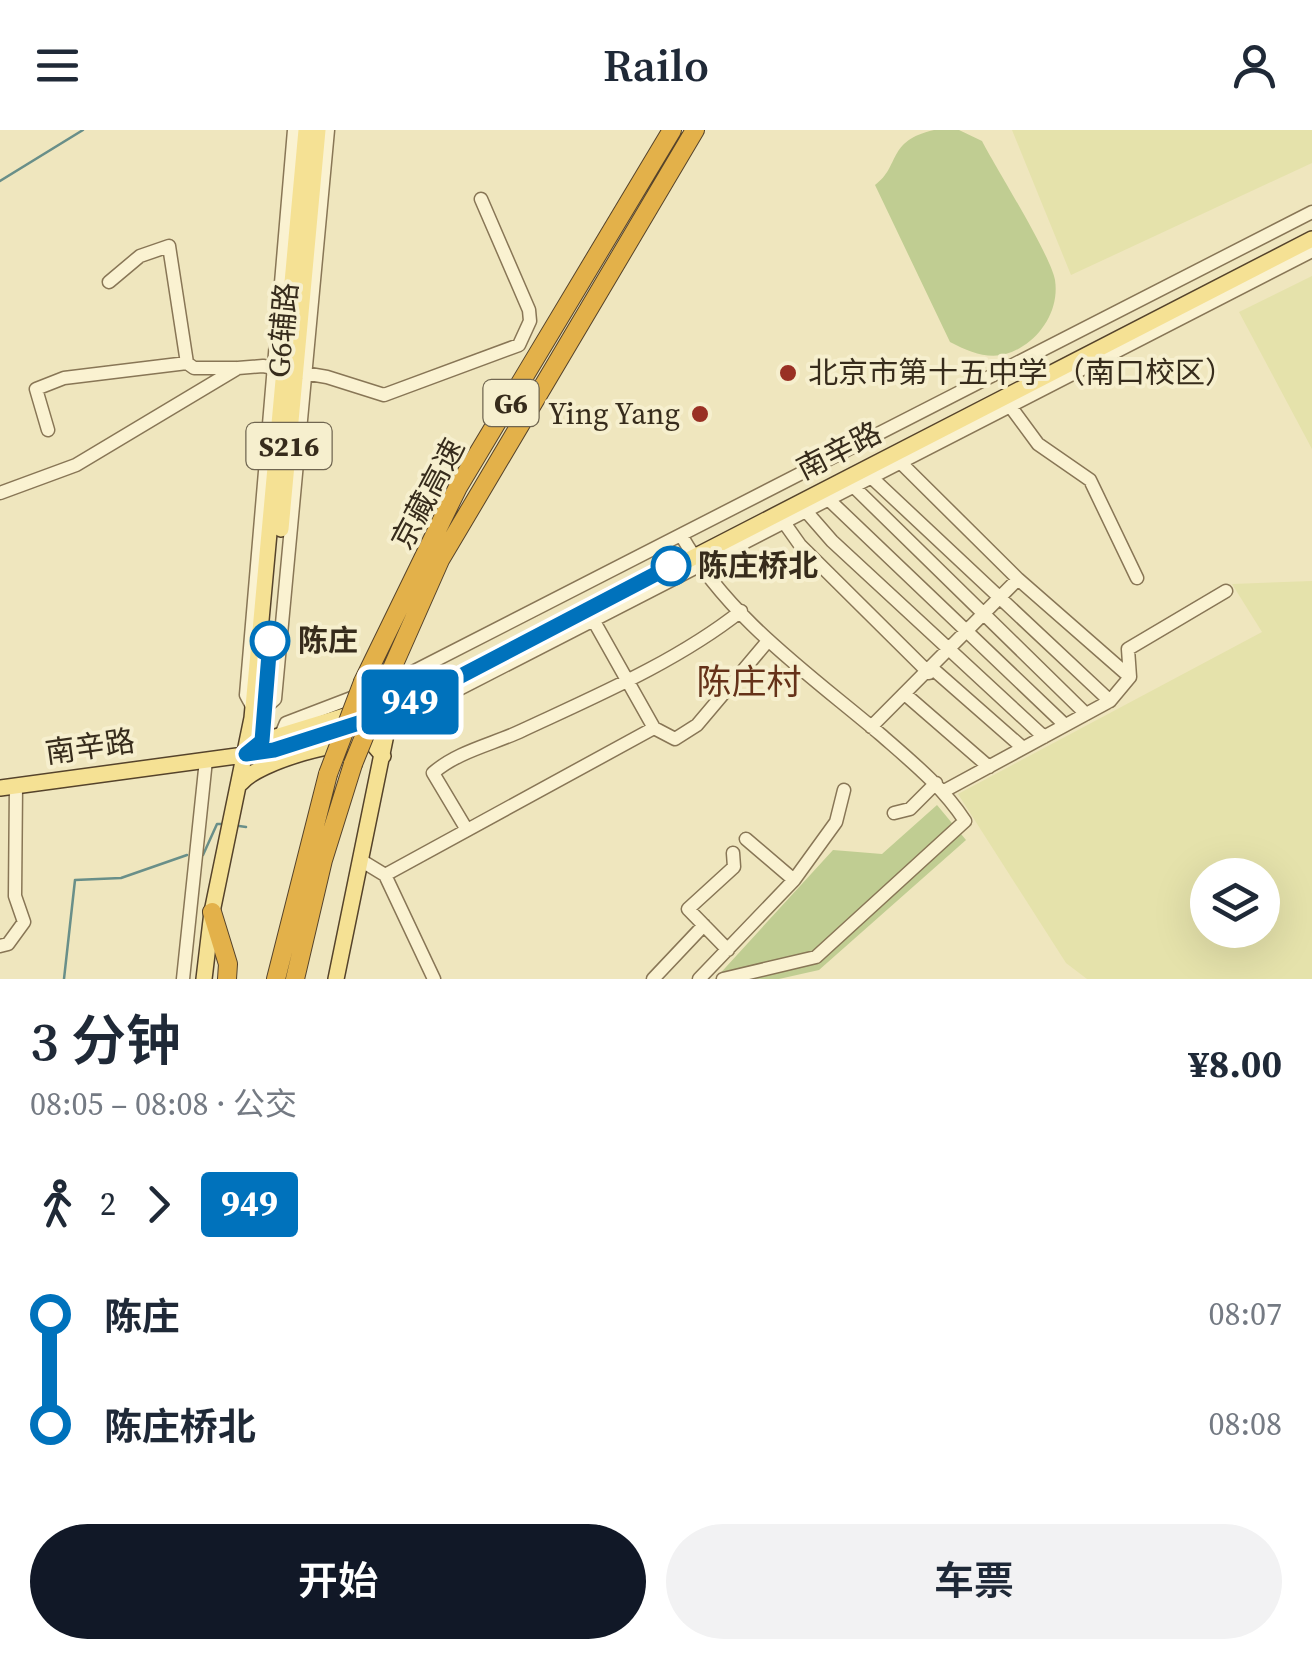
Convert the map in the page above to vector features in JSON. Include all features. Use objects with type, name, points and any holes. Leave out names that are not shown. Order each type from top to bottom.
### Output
[{"type":"highway","name":"京藏高速","points":[[276,979],[328,774],[363,682],[458,487],[672,130]]},
{"type":"highway","name":"京藏高速","points":[[295,979],[323,860],[353,764],[440,560],[694,130]]},
{"type":"highway","points":[[212,912],[228,964],[227,979]]},
{"type":"main road","name":"G6辅路","points":[[290,371],[306,130]]},
{"type":"main road","name":"G6辅路","points":[[204,979],[212,912],[258,708],[318,130]]},
{"type":"main road","name":"南辛路","points":[[391,707],[1279,250],[1312,228]]},
{"type":"main road","name":"南辛路","points":[[1279,250],[1312,239]]},
{"type":"main road","name":"南辛路","points":[[391,707],[590,615],[691,551]]},
{"type":"main road","points":[[252,747],[281,735],[391,707]]},
{"type":"main road","points":[[252,747],[274,750],[391,707]]},
{"type":"main road","points":[[336,979],[391,707]]},
{"type":"main road","points":[[241,782],[262,767],[354,740],[372,743],[383,756]]},
{"type":"main road","name":"南辛路","points":[[8,786],[206,760],[252,747]]},
{"type":"street","name":"G6辅路","points":[[290,371],[294,130]]},
{"type":"street","name":"G6辅路","points":[[290,371],[328,130]]},
{"type":"street","points":[[48,430],[36,389],[64,378],[187,364],[194,368],[290,371],[384,395],[519,346],[530,321],[529,310],[482,199]]},
{"type":"street","points":[[281,735],[286,723],[691,551],[783,521],[900,462],[1010,406],[1279,250],[1312,212]]},
{"type":"street","points":[[109,282],[140,256],[168,246],[187,364]]},
{"type":"street","points":[[1279,250],[1312,251]]},
{"type":"street","points":[[0,492],[76,465],[238,368]]},
{"type":"street","points":[[1010,406],[1038,444],[1090,480],[1136,578]]},
{"type":"street","points":[[900,462],[1018,580],[1130,677]]},
{"type":"street","points":[[870,476],[1110,701]]},
{"type":"street","points":[[852,485],[1086,714]]},
{"type":"street","points":[[828,498],[1065,725]]},
{"type":"street","points":[[805,510],[832,541],[1044,737]]},
{"type":"street","points":[[783,521],[800,545],[931,671],[1023,748]]},
{"type":"street","points":[[691,551],[767,642],[940,787],[965,821],[822,953],[810,960],[723,979]]},
{"type":"street","points":[[871,727],[1018,580]]},
{"type":"street","points":[[894,813],[910,809],[940,787],[988,767],[1110,701],[1130,677],[1128,649],[1226,591]]},
{"type":"street","points":[[468,830],[432,773],[444,763],[522,731],[708,637],[740,611]]},
{"type":"street","points":[[590,615],[654,728],[675,739],[697,725],[767,642]]},
{"type":"street","points":[[391,678],[391,707]]},
{"type":"street","points":[[906,695],[988,767]]},
{"type":"street","points":[[385,875],[654,728]]},
{"type":"street","points":[[183,979],[206,760]]},
{"type":"street","points":[[0,946],[8,944],[24,922],[15,896],[8,786]]},
{"type":"street","points":[[700,979],[794,880],[836,822],[844,790]]},
{"type":"street","points":[[746,839],[794,880]]},
{"type":"street","points":[[728,950],[688,910],[734,867],[733,853]]},
{"type":"street","points":[[362,861],[385,875],[434,979]]},
{"type":"street","points":[[653,979],[704,925]]},
{"type":"shaded area","points":[[1012,130],[1312,130],[1312,163],[1071,275]]},
{"type":"shaded area","points":[[1312,276],[1312,449],[1239,312]]},
{"type":"shaded area","points":[[1312,581],[1312,979],[1087,979],[1066,963],[958,794],[1262,632],[1232,584]]},
{"type":"green space","points":[[934,130],[959,130],[982,141],[1051,268],[1056,290],[1052,309],[1044,326],[1014,351],[996,356],[950,342],[875,185],[901,147]]},
{"type":"green space","points":[[937,805],[966,840],[819,970],[779,979],[715,979],[833,850],[882,854]]},
{"type":"waterway","points":[[0,181],[83,130]]},
{"type":"waterway","points":[[203,855],[217,824],[222,824]]},
{"type":"waterway","points":[[239,826],[246,827]]},
{"type":"waterway","points":[[64,979],[75,880],[121,878],[187,855]]},
{"type":"bus line","name":"949","points":[[270,641],[262,741],[246,754],[274,750],[390,713],[671,566]]},
{"type":"place","name":"北京市第十五中学 （南口校区）","points":[[788,373]]},
{"type":"place","name":"Ying Yang","points":[[700,414]]},
{"type":"place","name":"陈庄桥北","points":[[671,566]]},
{"type":"place","name":"陈庄","points":[[270,641]]},
{"type":"district","name":"陈庄村","points":[[749,682]]}]
